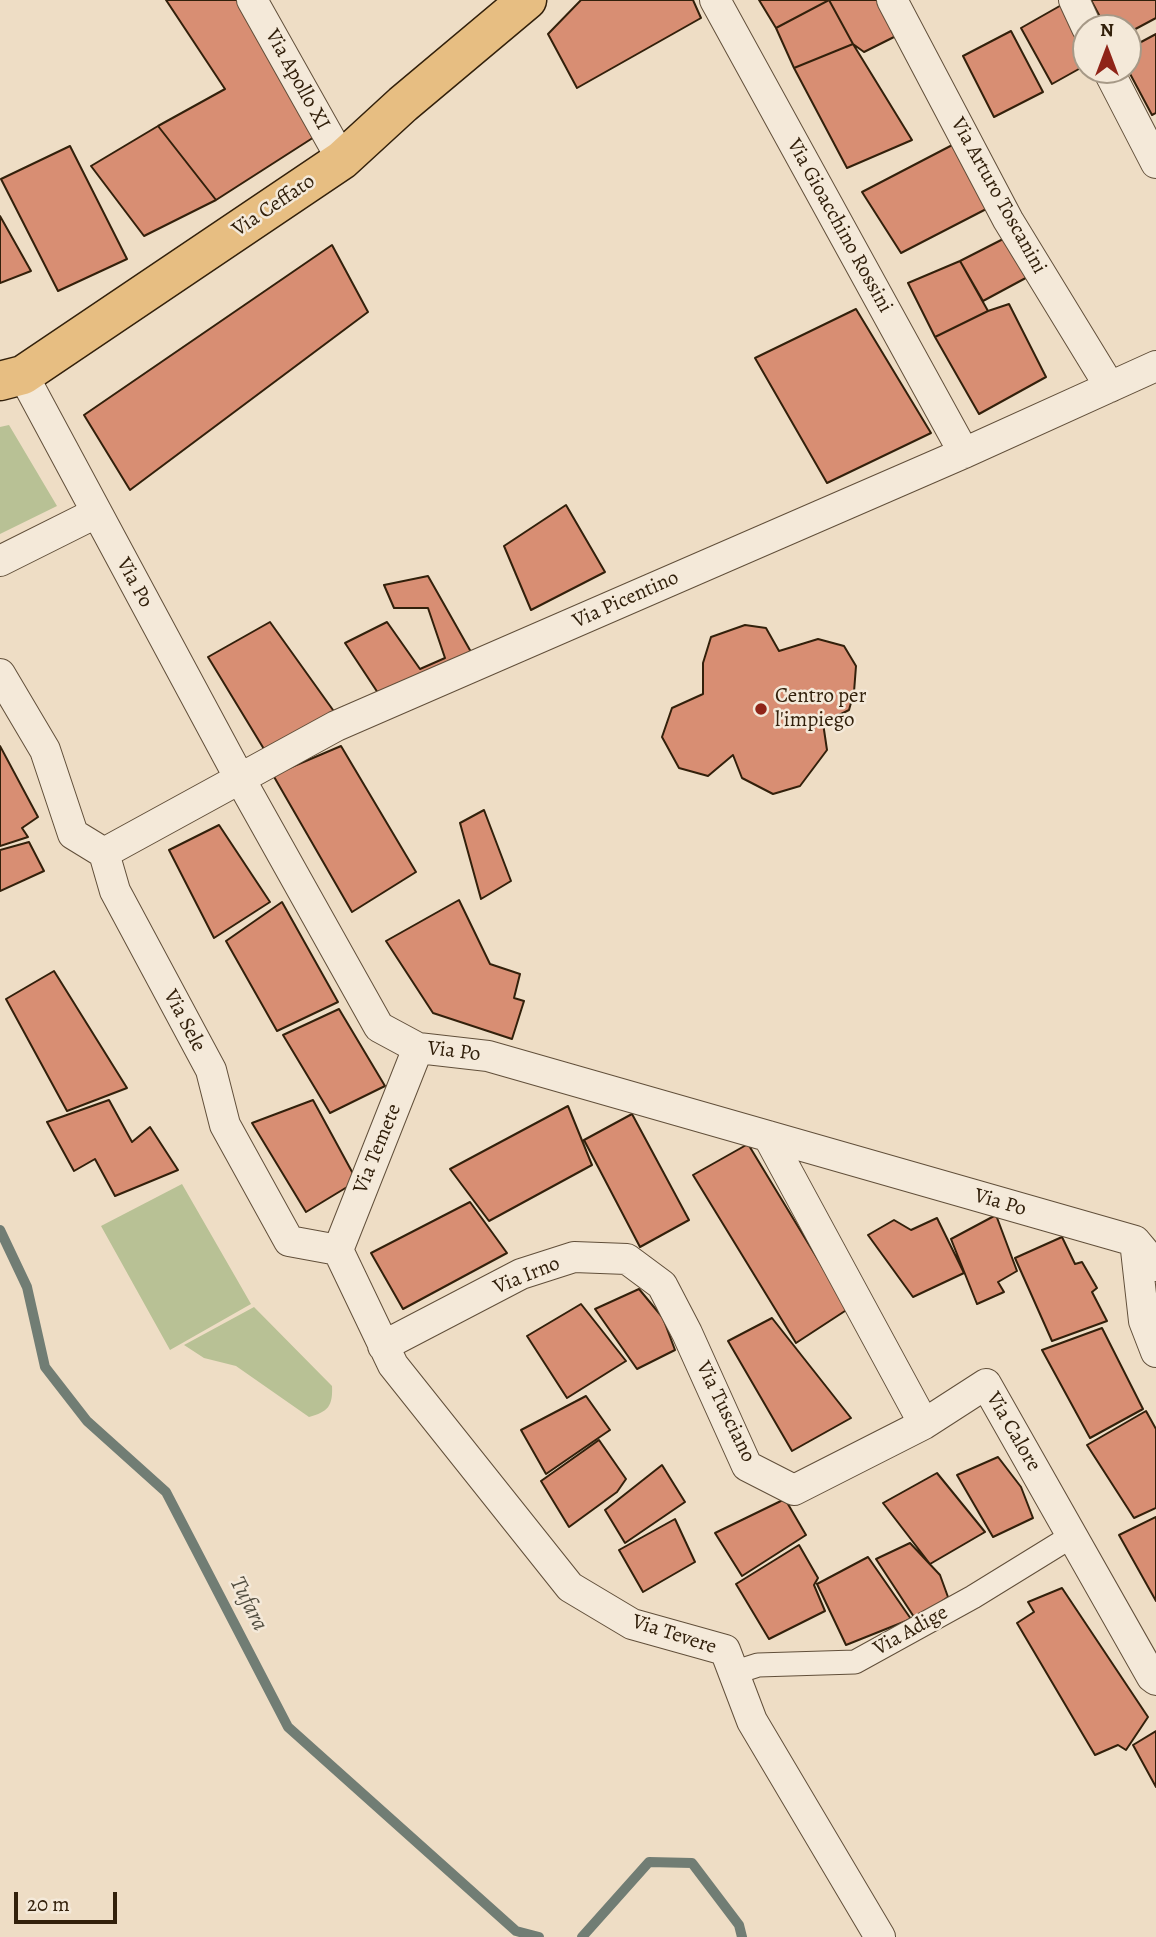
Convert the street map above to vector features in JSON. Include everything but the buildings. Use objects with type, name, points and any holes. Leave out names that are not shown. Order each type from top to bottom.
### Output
[{"type":"main road","name":"Via Ceffato","points":[[12,378],[342,160],[527,0]]},
{"type":"street","name":"Via Apollo XI","points":[[252,0],[342,160]]},
{"type":"street","name":"Via Gioacchino Rossini","points":[[715,0],[964,453]]},
{"type":"street","name":"Via Arturo Toscanini","points":[[892,0],[1008,220],[1110,387]]},
{"type":"street","points":[[1115,84],[1156,163]]},
{"type":"street","name":"Via Picentino","points":[[104,853],[336,726],[964,453],[1156,366]]},
{"type":"street","name":"Via Po","points":[[12,378],[96,513],[379,1027],[418,1048],[488,1056],[1135,1241]]},
{"type":"street","points":[[0,561],[96,513]]},
{"type":"street","points":[[0,674],[46,750],[73,834],[104,853]]},
{"type":"street","name":"Via Sele","points":[[104,853],[115,891],[211,1070],[225,1125],[289,1241],[338,1250]]},
{"type":"street","name":"Via Temete","points":[[338,1250],[418,1048]]},
{"type":"street","points":[[768,1136],[924,1424]]},
{"type":"street","points":[[1135,1241],[1156,1266]]},
{"type":"street","points":[[1135,1241],[1144,1321],[1156,1352]]},
{"type":"street","points":[[338,1250],[383,1346]]},
{"type":"street","name":"Via Irno","points":[[383,1346],[521,1273],[574,1257],[627,1259],[662,1285],[687,1333]]},
{"type":"street","name":"Via Tusciano","points":[[687,1333],[747,1466],[794,1490],[924,1424]]},
{"type":"street","name":"Via Tevere","points":[[383,1346],[393,1365],[570,1587],[632,1625],[725,1650],[752,1721],[880,1937]]},
{"type":"street","name":"Via Calore","points":[[924,1424],[986,1384],[1156,1680]]},
{"type":"street","name":"Via Adige","points":[[733,1673],[758,1665],[855,1662],[973,1597],[1072,1536]]},
{"type":"green space","points":[[9,425],[57,506],[0,534],[0,427]]},
{"type":"green space","points":[[182,1184],[251,1304],[170,1350],[101,1226]]},
{"type":"green space","points":[[254,1307],[332,1386],[332,1399],[321,1413],[309,1417],[236,1366],[204,1358],[184,1345]]},
{"type":"waterway","name":"Tufara","points":[[0,1230],[27,1287],[45,1367],[87,1421],[166,1492],[288,1727],[516,1931],[539,1937]]},
{"type":"waterway","name":"Tufara","points":[[582,1937],[649,1862],[692,1863],[739,1925],[742,1937]]},
{"type":"place","name":"Centro per l'impiego","points":[[761,709]]}]
